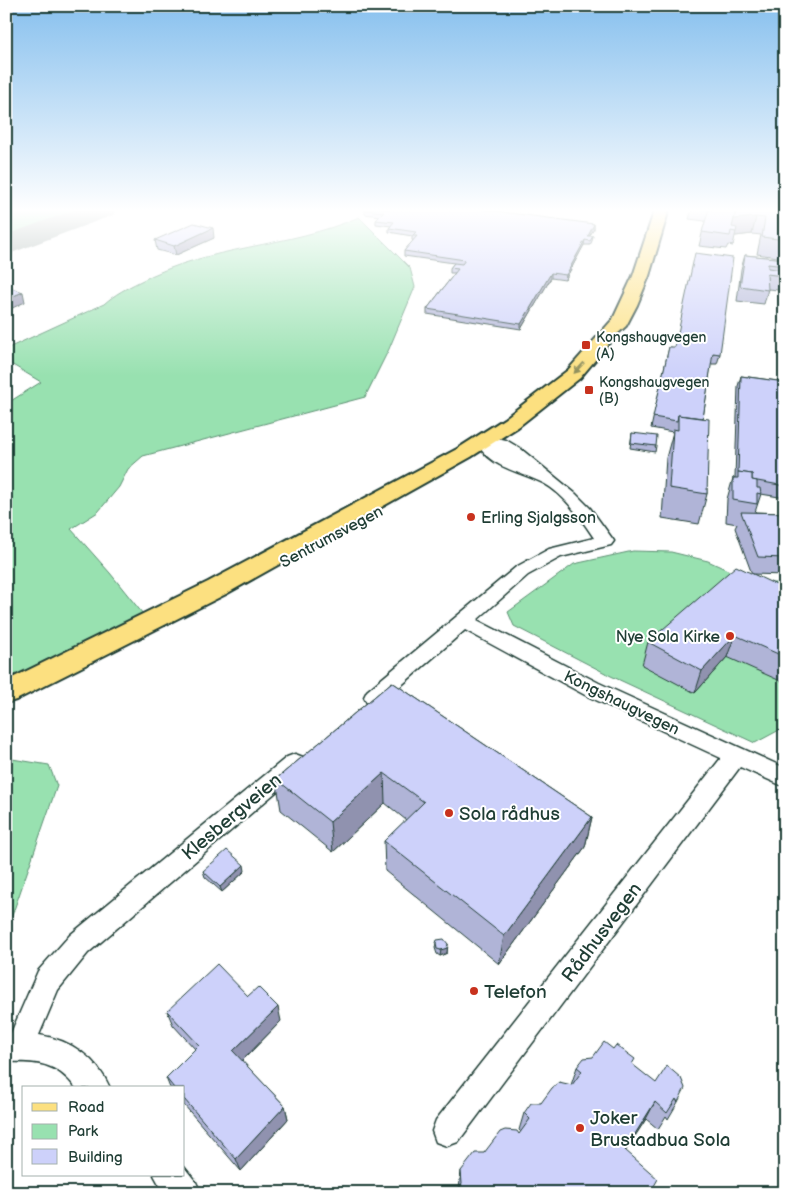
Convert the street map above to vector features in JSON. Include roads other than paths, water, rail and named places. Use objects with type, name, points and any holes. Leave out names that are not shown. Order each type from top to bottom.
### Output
[{"type":"main road","name":"Sentrumsvegen","points":[[6,711],[332,535],[427,486],[491,444],[564,400],[608,356],[620,332],[620,322],[630,305],[644,265]]},
{"type":"main road","name":"Sentrumsvegen","points":[[6,693],[217,588],[491,444]]},
{"type":"street","points":[[355,714],[522,571],[555,554],[605,542],[584,512],[548,480],[501,459],[491,444]]},
{"type":"street","name":"Kongshaugvegen","points":[[463,621],[592,689],[785,778]]},
{"type":"street","name":"Klesbergveien","points":[[13,1048],[48,980],[79,944],[309,752]]},
{"type":"street","name":"Rådhusvegen","points":[[447,1131],[736,756]]},
{"type":"street","points":[[13,1048],[54,1052],[70,1060],[93,1086]]},
{"type":"street","points":[[171,1176],[186,1193]]},
{"type":"place","name":"Kongshaugvegen (A)","points":[[586,345]]},
{"type":"place","name":"Kongshaugvegen (B)","points":[[589,390]]},
{"type":"place","name":"Erling Sjalgsson","points":[[471,517]]},
{"type":"place","name":"Nye Sola Kirke","points":[[730,636]]},
{"type":"place","name":"Sola rådhus","points":[[449,813]]},
{"type":"place","name":"Telefon","points":[[474,991]]},
{"type":"place","name":"Joker Brustadbua Sola","points":[[580,1128]]}]
